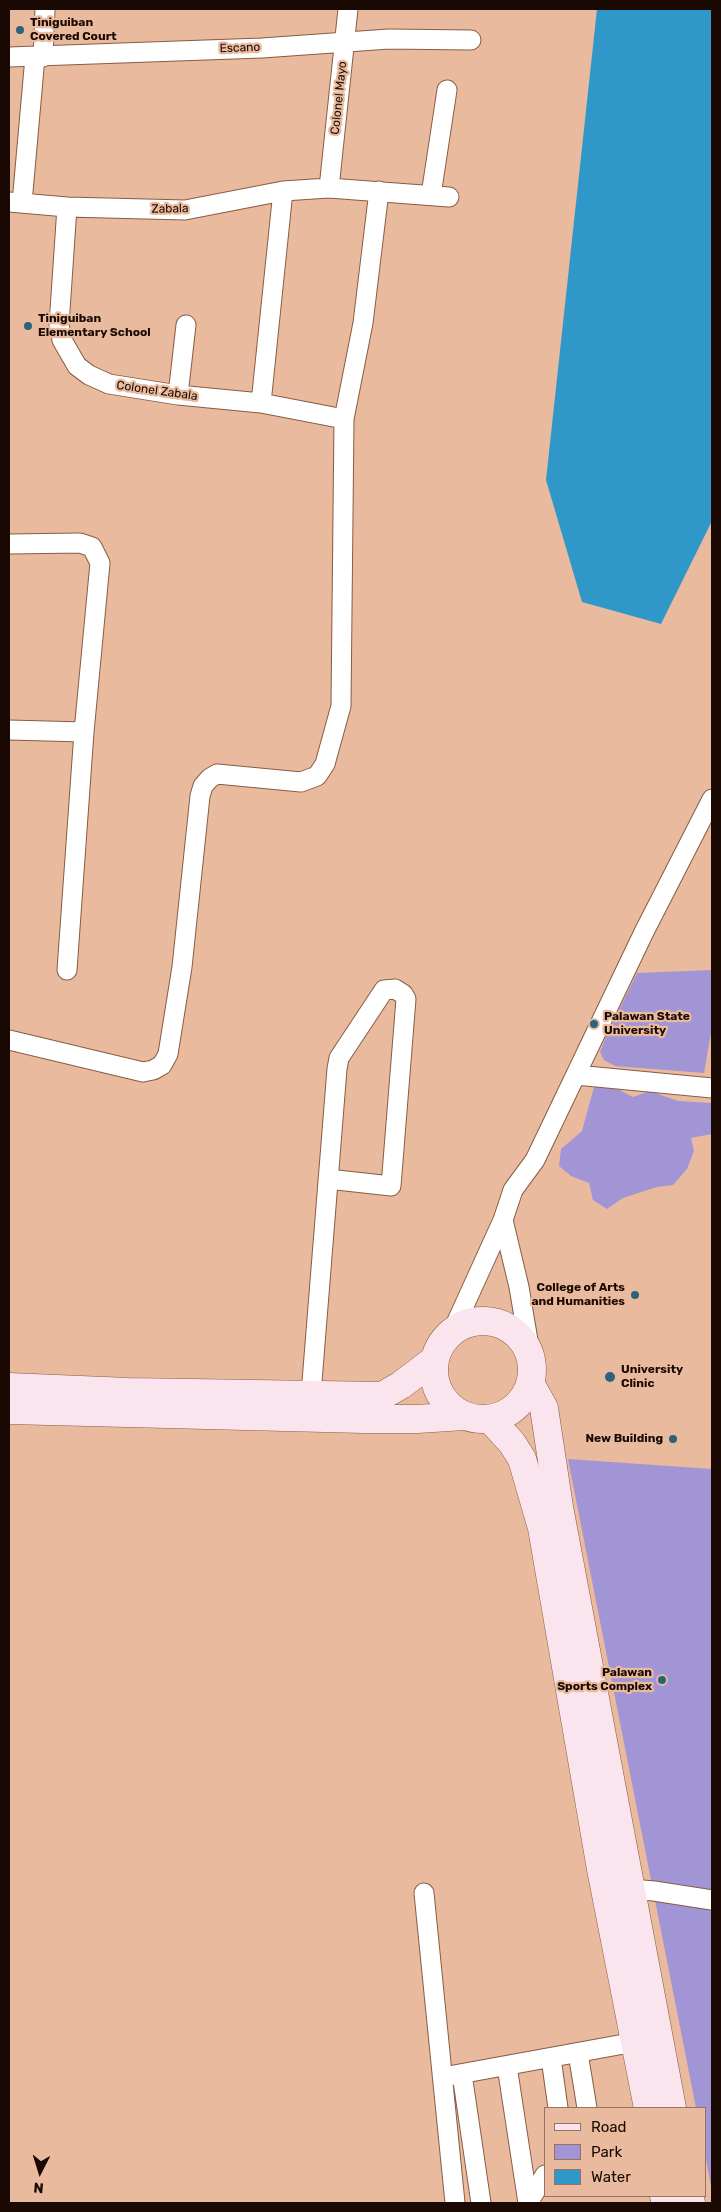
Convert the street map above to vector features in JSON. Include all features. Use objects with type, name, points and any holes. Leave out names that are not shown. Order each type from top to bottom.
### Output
[{"type":"street","points":[[16,202],[45,9]]},
{"type":"street","name":"Colonel Mayo","points":[[329,188],[348,9]]},
{"type":"street","name":"Escano","points":[[9,57],[345,43],[390,39],[471,40]]},
{"type":"street","name":"Zabala","points":[[16,202],[67,207],[185,210],[283,191],[329,188],[440,196],[447,90]]},
{"type":"street","points":[[261,403],[283,191]]},
{"type":"street","points":[[9,1040],[144,1072],[162,1065],[168,1054],[182,967],[200,796],[203,786],[210,778],[217,774],[301,782],[317,776],[325,764],[341,706],[344,419],[363,324],[379,191]]},
{"type":"street","name":"Colonel Zabala","points":[[67,207],[59,325],[62,340],[68,354],[77,366],[89,375],[109,384],[178,395],[261,403],[344,419]]},
{"type":"street","points":[[178,395],[186,325]]},
{"type":"street","points":[[9,544],[80,543],[92,547],[100,563],[84,732],[67,970]]},
{"type":"street","points":[[9,730],[84,732]]},
{"type":"street","points":[[672,2107],[617,1888],[542,1528],[522,1459],[512,1443],[477,1417],[448,1405],[436,1388],[434,1360],[438,1347],[453,1330],[503,1220],[513,1190],[535,1160],[644,932],[712,799]]},
{"type":"street","points":[[311,1394],[328,1179],[339,1058],[384,990],[395,989],[404,994],[406,999],[391,1186],[328,1179]]},
{"type":"street","points":[[576,1075],[712,1088]]},
{"type":"street","points":[[9,1410],[364,1419],[477,1417],[508,1413],[522,1400],[531,1374],[519,1288],[503,1220]]},
{"type":"street","points":[[453,1330],[472,1322],[492,1322],[511,1330],[525,1345],[531,1374],[544,1408],[617,1888],[636,2042],[648,2107]]},
{"type":"street","points":[[9,1387],[263,1396],[311,1394],[382,1396],[434,1360]]},
{"type":"street","points":[[617,1888],[712,1900]]},
{"type":"street","points":[[424,1893],[455,2203]]},
{"type":"street","points":[[443,2077],[636,2042]]},
{"type":"street","points":[[578,2052],[587,2107]]},
{"type":"street","points":[[551,2058],[558,2107]]},
{"type":"street","points":[[507,2066],[528,2203],[544,2177]]},
{"type":"street","points":[[462,2074],[481,2203]]},
{"type":"green space","points":[[712,970],[712,1027],[704,1073],[615,1066],[604,1060],[600,1052],[637,973]]},
{"type":"green space","points":[[612,1086],[633,1097],[650,1091],[678,1101],[712,1103],[712,1134],[691,1138],[694,1151],[687,1169],[673,1185],[657,1187],[623,1198],[607,1209],[593,1200],[589,1183],[571,1176],[559,1166],[561,1149],[582,1131],[594,1087]]},
{"type":"green space","name":"Palawan Sports Complex","points":[[568,1459],[712,1469],[712,2192],[706,2159],[706,2107],[696,2107]]},
{"type":"water","points":[[597,9],[712,9],[712,521],[661,624],[582,602],[546,480]]},
{"type":"place","name":"Tiniguiban Covered Court","points":[[20,30]]},
{"type":"place","name":"Tiniguiban Elementary School","points":[[28,326]]},
{"type":"place","name":"Palawan State University","points":[[594,1024]]},
{"type":"place","name":"College of Arts and Humanities","points":[[635,1295]]},
{"type":"place","name":"University Clinic","points":[[610,1377]]},
{"type":"place","name":"New Building","points":[[673,1439]]},
{"type":"place","name":"Palawan Sports Complex","points":[[662,1680]]}]
